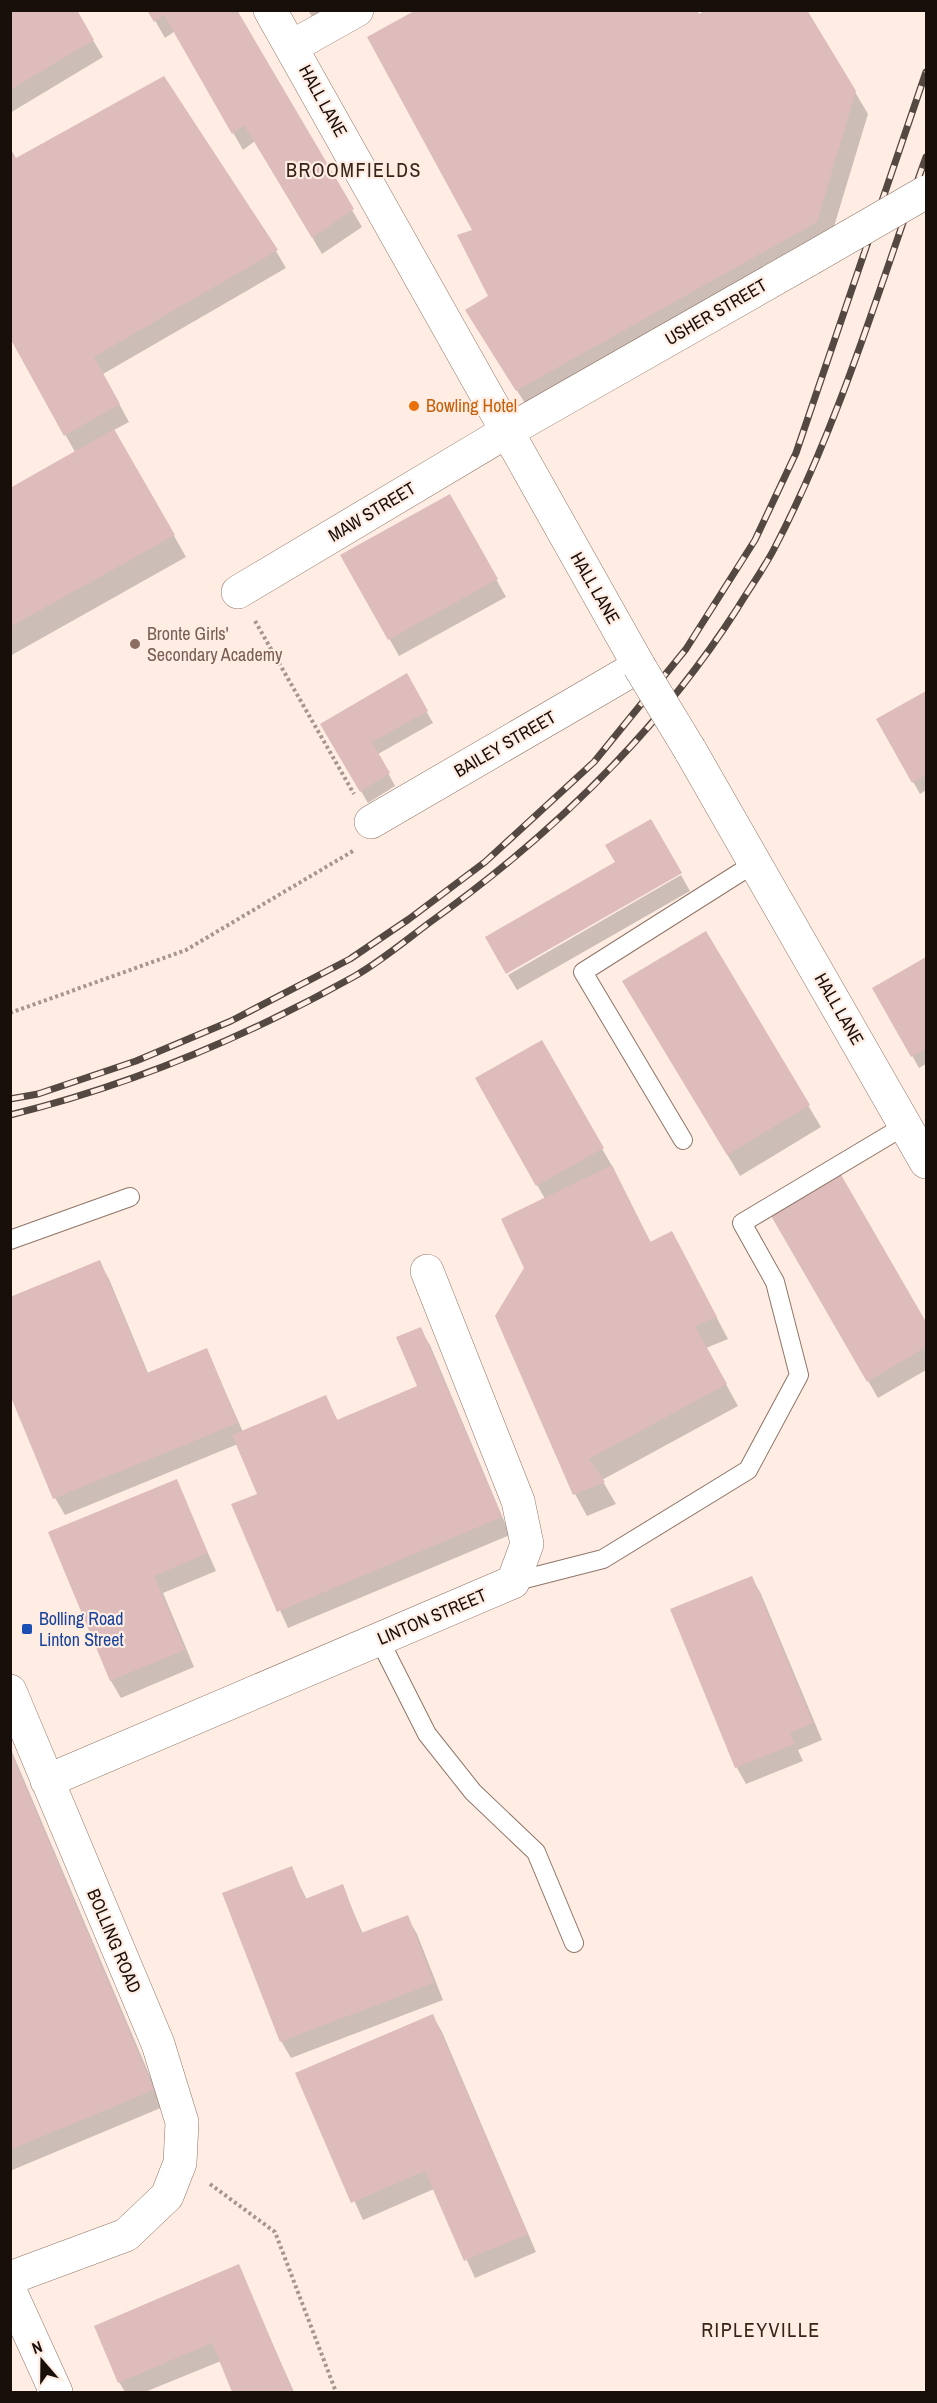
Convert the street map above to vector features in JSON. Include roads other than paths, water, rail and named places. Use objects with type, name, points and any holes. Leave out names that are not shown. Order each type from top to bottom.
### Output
[{"type":"street","name":"HALL LANE","points":[[270,10],[639,666],[690,750],[927,1162]]},
{"type":"street","points":[[292,46],[357,10]]},
{"type":"street","name":"USHER STREET","points":[[506,432],[927,192]]},
{"type":"street","name":"MAW STREET","points":[[238,592],[506,432]]},
{"type":"street","name":"BAILEY STREET","points":[[371,822],[639,666]]},
{"type":"street","points":[[427,1271],[518,1501],[527,1544],[513,1582]]},
{"type":"street","name":"LINTON STREET","points":[[47,1780],[513,1582]]},
{"type":"street","name":"BOLLING ROAD","points":[[10,1691],[158,2044],[182,2122],[180,2163],[167,2196],[126,2235],[10,2278]]},
{"type":"street","points":[[10,2291],[56,2392]]},
{"type":"lane","points":[[683,1140],[583,972],[754,863]]},
{"type":"lane","points":[[513,1582],[603,1559],[747,1470],[799,1376],[775,1282],[742,1222],[906,1125]]},
{"type":"lane","points":[[10,1240],[130,1197]]},
{"type":"lane","points":[[379,1639],[427,1734],[473,1792],[536,1852],[574,1943]]},
{"type":"railway","points":[[10,1099],[38,1094],[136,1061],[231,1021],[350,959],[409,919],[485,862],[594,762],[686,649],[755,540],[796,453],[926,72]]},
{"type":"railway","points":[[10,1115],[100,1089],[187,1057],[272,1019],[355,976],[474,890],[559,819],[598,781],[636,741],[706,655],[774,549],[819,454],[857,356],[926,157]]},
{"type":"place","name":"Bowling Hotel","points":[[414,406]]},
{"type":"place","name":"Bronte Girls' Secondary Academy","points":[[135,644]]},
{"type":"place","name":"Bolling Road Linton Street","points":[[27,1629]]},
{"type":"district","name":"BROOMFIELDS","points":[[354,170]]},
{"type":"district","name":"RIPLEYVILLE","points":[[761,2330]]}]
